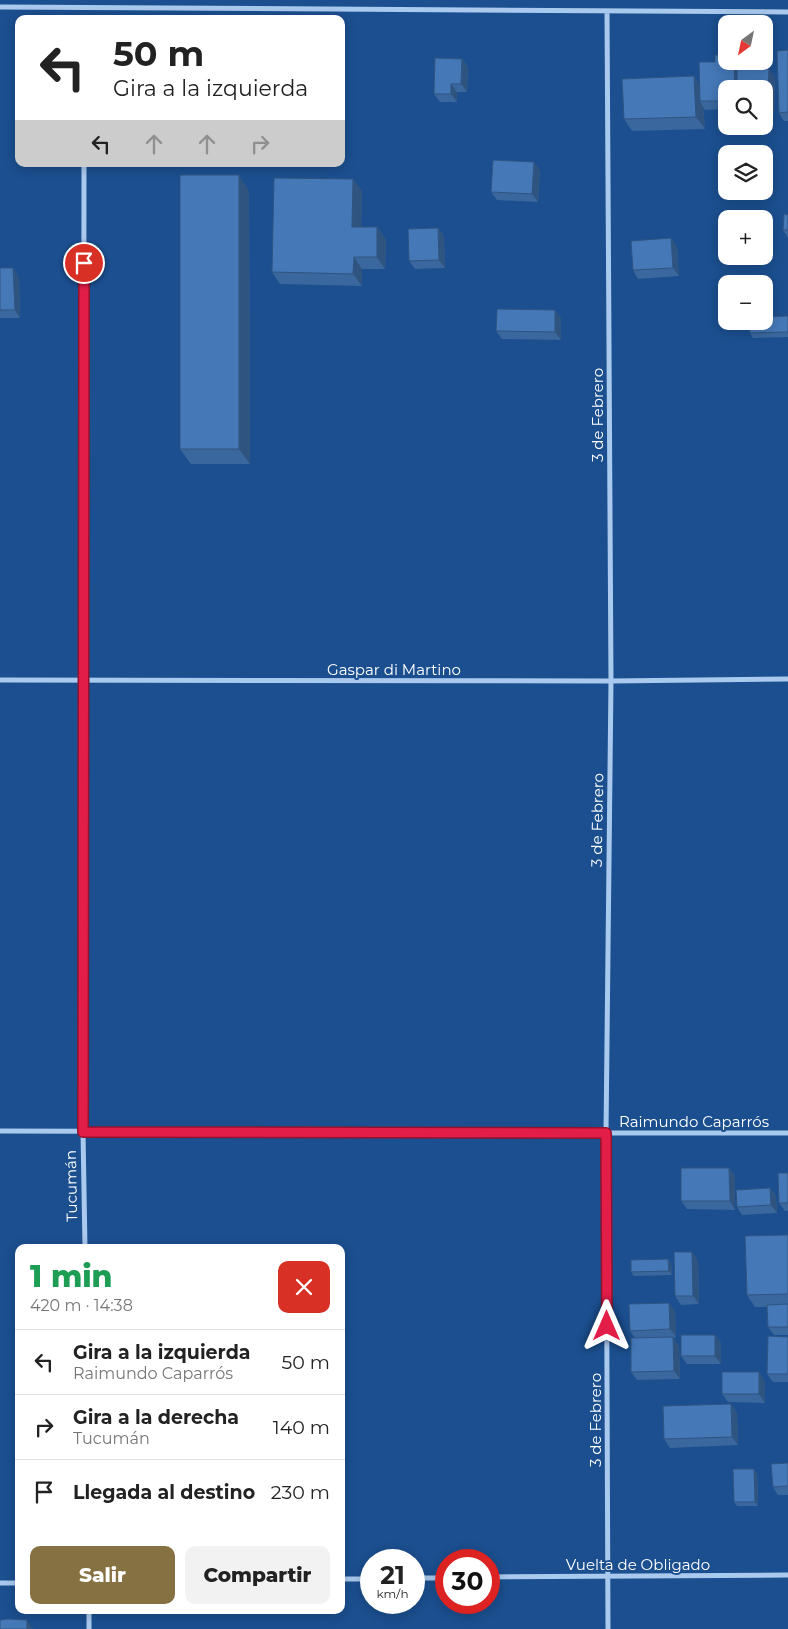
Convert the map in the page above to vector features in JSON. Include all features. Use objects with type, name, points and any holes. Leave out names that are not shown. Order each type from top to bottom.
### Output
[{"type":"street","points":[[0,8],[788,12]]},
{"type":"street","name":"3 de Febrero","points":[[607,11],[611,681],[606,1133],[608,1629]]},
{"type":"street","name":"Tucumán","points":[[84,167],[82,681],[84,1244]]},
{"type":"street","name":"Gaspar di Martino","points":[[0,680],[788,680]]},
{"type":"street","name":"Raimundo Caparrós","points":[[0,1130],[83,1132],[788,1133]]},
{"type":"street","name":"Vuelta de Obligado","points":[[500,1578],[788,1576]]},
{"type":"street","points":[[345,1579],[360,1579]]},
{"type":"street","points":[[0,1583],[15,1583]]},
{"type":"street","points":[[89,1629],[90,1614]]},
{"type":"building","points":[[788,50],[788,112],[779,113],[777,51]]},
{"type":"building","points":[[715,55],[718,55],[718,70],[734,70],[735,80],[718,80],[718,101],[700,101],[699,62],[715,62]]},
{"type":"building","points":[[435,58],[462,59],[461,84],[451,84],[451,94],[434,94]]},
{"type":"building","points":[[737,70],[769,70],[769,80],[737,80]]},
{"type":"building","points":[[694,76],[696,117],[624,119],[622,79]]},
{"type":"building","points":[[493,160],[534,162],[532,194],[491,192]]},
{"type":"building","points":[[180,175],[239,175],[239,449],[180,449]]},
{"type":"building","points":[[274,178],[353,179],[352,227],[377,227],[377,257],[354,257],[353,274],[272,272]]},
{"type":"building","points":[[784,214],[788,215],[788,230],[783,230]]},
{"type":"building","points":[[438,228],[439,260],[409,261],[408,229]]},
{"type":"building","points":[[671,238],[673,268],[633,270],[631,241]]},
{"type":"building","points":[[0,268],[13,268],[15,310],[0,310]]},
{"type":"building","points":[[497,309],[555,310],[555,332],[496,331]]},
{"type":"building","points":[[788,316],[788,332],[750,333],[750,330],[773,330],[773,317]]},
{"type":"building","points":[[681,1168],[729,1168],[730,1201],[681,1201]]},
{"type":"building","points":[[778,1173],[788,1173],[788,1203],[779,1203]]},
{"type":"building","points":[[770,1188],[771,1205],[737,1207],[736,1190]]},
{"type":"building","points":[[788,1235],[788,1294],[747,1295],[745,1236]]},
{"type":"building","points":[[674,1252],[692,1252],[693,1296],[675,1296]]},
{"type":"building","points":[[668,1259],[669,1271],[631,1272],[631,1260]]},
{"type":"building","points":[[669,1303],[670,1329],[630,1331],[629,1304]]},
{"type":"building","points":[[788,1304],[788,1327],[768,1327],[767,1305]]},
{"type":"building","points":[[681,1335],[715,1335],[715,1356],[681,1356]]},
{"type":"building","points":[[768,1336],[788,1337],[788,1374],[767,1374]]},
{"type":"building","points":[[673,1337],[674,1371],[631,1372],[631,1338]]},
{"type":"building","points":[[722,1372],[759,1372],[759,1394],[722,1394]]},
{"type":"building","points":[[731,1404],[732,1437],[664,1439],[663,1406]]},
{"type":"building","points":[[788,1463],[788,1486],[773,1487],[771,1464]]},
{"type":"building","points":[[733,1469],[754,1469],[755,1502],[734,1502]]},
{"type":"building","points":[[0,1620],[27,1620],[27,1629],[0,1629]]},
{"type":"route","points":[[84,263],[82,681],[83,1132],[606,1133],[607,1326]]}]
